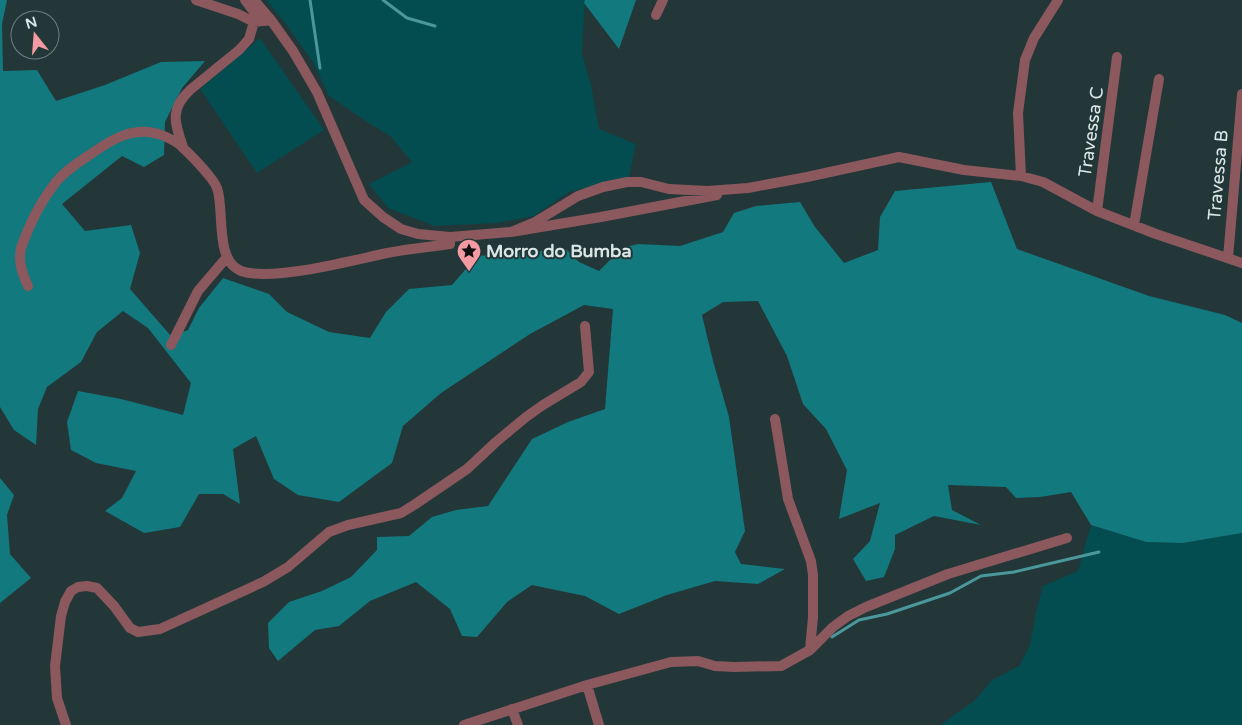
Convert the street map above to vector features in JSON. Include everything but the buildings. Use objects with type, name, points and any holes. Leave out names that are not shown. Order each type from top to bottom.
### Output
[{"type":"street","points":[[196,0],[262,21]]},
{"type":"street","points":[[251,0],[262,21],[317,92],[364,200],[383,217],[401,229],[418,234],[450,237],[511,232],[702,198],[899,158],[964,170],[1021,176],[1043,182],[1097,211],[1242,263]]},
{"type":"street","points":[[656,15],[663,0]]},
{"type":"street","points":[[1021,176],[1018,112],[1025,60],[1034,38],[1058,0]]},
{"type":"street","points":[[183,147],[174,122],[176,108],[190,90],[240,50],[262,21]]},
{"type":"street","name":"Travessa C","points":[[1097,211],[1118,57]]},
{"type":"street","points":[[1134,225],[1159,78]]},
{"type":"street","name":"Travessa B","points":[[1228,258],[1242,94]]},
{"type":"street","points":[[28,286],[22,273],[19,257],[21,248],[47,195],[58,180],[96,150],[129,132],[141,130],[158,133],[183,147],[212,180],[217,189],[218,201],[222,207],[220,226],[227,257],[234,267],[242,271],[292,272],[390,253],[450,244],[450,237]]},
{"type":"street","points":[[511,232],[535,222],[578,196],[603,187],[626,182],[641,182],[669,189],[707,191],[748,188]]},
{"type":"street","points":[[171,345],[198,291],[227,257]]},
{"type":"street","points":[[66,725],[58,698],[55,666],[61,616],[71,591],[78,586],[97,588],[114,606],[130,628],[138,632],[160,629],[263,582],[288,567],[329,532],[348,525],[401,513],[446,485],[543,405],[581,382],[589,372],[585,326]]},
{"type":"street","points":[[775,419],[788,499],[804,540],[812,568],[813,617],[810,650]]},
{"type":"street","points":[[464,725],[642,669],[678,662],[698,661],[714,666],[734,667],[781,666],[810,650],[848,616],[866,607],[948,574],[1067,538]]},
{"type":"street","points":[[587,686],[599,725]]},
{"type":"street","points":[[512,709],[518,725]]},
{"type":"shaded area","points":[[0,0],[7,0],[2,24],[3,71],[37,70],[56,101],[105,85],[161,62],[205,61],[182,88],[165,122],[164,155],[144,167],[122,156],[62,204],[85,231],[131,225],[140,253],[130,289],[171,336],[188,330],[199,308],[223,278],[269,294],[287,312],[329,332],[370,338],[386,312],[409,289],[452,285],[477,256],[566,249],[579,262],[599,271],[622,248],[638,244],[680,246],[723,232],[734,213],[756,206],[800,202],[815,227],[844,263],[878,250],[880,217],[895,191],[991,182],[1017,249],[1149,296],[1225,315],[1242,323],[1242,533],[1183,543],[1146,542],[1091,525],[1071,492],[1040,497],[1016,498],[1006,487],[948,485],[952,510],[981,525],[934,516],[895,535],[895,549],[884,577],[866,581],[853,559],[870,541],[880,503],[839,519],[847,470],[826,429],[803,404],[787,356],[758,301],[723,302],[702,315],[729,417],[745,531],[735,552],[741,564],[785,569],[758,584],[715,581],[667,595],[619,614],[585,596],[532,585],[507,602],[477,637],[462,636],[450,609],[416,582],[370,601],[339,626],[315,630],[278,661],[269,648],[268,623],[289,602],[322,591],[351,577],[377,550],[377,537],[409,536],[432,517],[456,510],[488,506],[532,439],[568,422],[605,409],[613,309],[584,305],[530,334],[441,393],[403,426],[392,463],[339,502],[298,495],[274,479],[256,436],[233,449],[240,504],[223,494],[199,494],[180,527],[144,533],[105,511],[122,498],[136,471],[96,463],[71,450],[67,422],[78,391],[121,399],[183,415],[191,383],[148,328],[123,311],[97,332],[81,362],[47,387],[38,409],[36,445],[14,430],[0,407]]},
{"type":"shaded area","points":[[266,0],[585,0],[582,53],[591,85],[599,129],[636,144],[629,177],[569,192],[534,216],[497,223],[434,226],[388,208],[369,184],[412,162],[390,136],[329,96],[313,62]]},
{"type":"shaded area","points":[[585,0],[636,0],[619,49],[584,3]]},
{"type":"shaded area","points":[[260,38],[324,130],[257,173],[200,89]]},
{"type":"shaded area","points":[[0,478],[14,495],[7,515],[10,554],[31,578],[0,603]]},
{"type":"shaded area","points":[[1091,525],[1146,542],[1183,543],[1242,533],[1242,725],[940,725],[974,701],[992,680],[1019,666],[1030,645],[1043,586],[1078,571]]},
{"type":"waterway","points":[[310,0],[320,68]]},
{"type":"waterway","points":[[383,0],[407,18],[435,26]]},
{"type":"waterway","points":[[832,637],[859,620],[887,614],[950,593],[981,576],[1014,572],[1099,552]]},
{"type":"place","name":"Morro do Bumba","points":[[469,272]]}]
